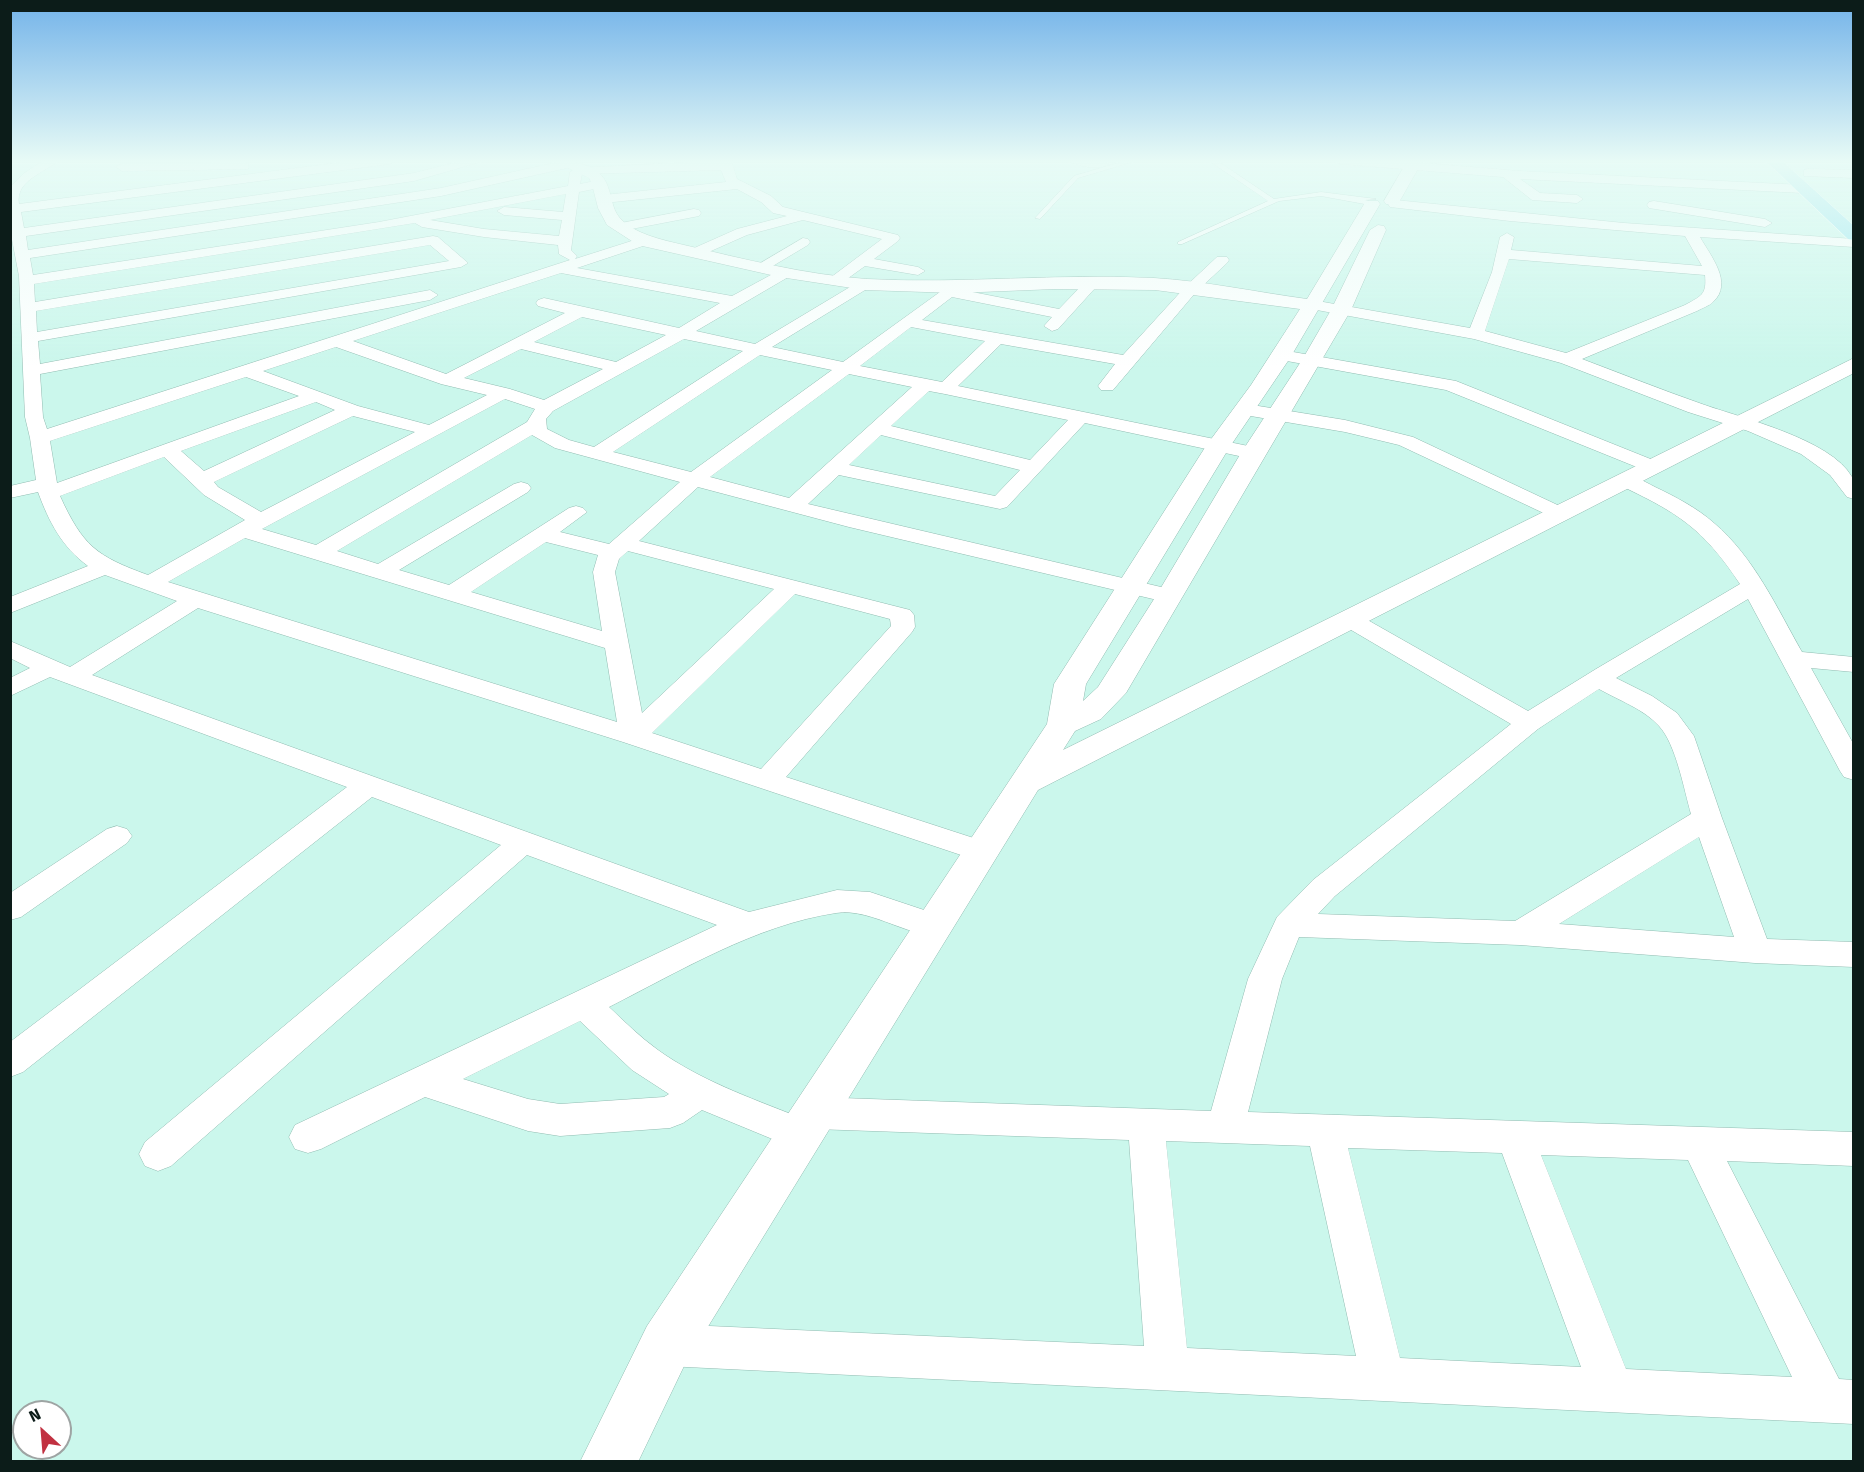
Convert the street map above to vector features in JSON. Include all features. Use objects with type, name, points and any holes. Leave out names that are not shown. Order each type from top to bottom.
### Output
[{"type":"street","points":[[16,229],[27,281],[29,338],[24,369],[37,426],[47,488],[65,530],[81,550],[105,567],[195,600],[633,736],[981,851]]},
{"type":"street","points":[[21,255],[196,229]]},
{"type":"street","points":[[27,281],[357,229]]},
{"type":"street","points":[[453,229],[517,236],[564,246],[579,261]]},
{"type":"street","points":[[564,246],[567,229]]},
{"type":"street","points":[[626,229],[644,241],[785,273],[835,281],[953,290],[1092,283],[1155,284],[1312,305],[1476,334],[1567,359],[1808,450],[1837,471],[1854,493]]},
{"type":"street","points":[[697,252],[754,229]]},
{"type":"street","points":[[835,281],[893,238],[854,229]]},
{"type":"street","points":[[608,1461],[666,1345],[1063,724],[1070,684],[1218,446],[1246,410],[1363,229]]},
{"type":"street","points":[[1063,724],[1090,712],[1103,702],[1170,596],[1253,453],[1341,310],[1371,229]]},
{"type":"street","points":[[1476,334],[1504,254],[1510,229]]},
{"type":"street","points":[[1632,229],[1691,234],[1852,237]]},
{"type":"street","points":[[1798,229],[1852,237]]},
{"type":"street","points":[[28,308],[473,232]]},
{"type":"street","points":[[1567,359],[1691,308],[1708,297],[1714,287],[1712,271],[1691,234]]},
{"type":"street","points":[[488,249],[517,236]]},
{"type":"street","points":[[29,338],[465,263],[434,240]]},
{"type":"street","points":[[10,422],[37,426],[248,370],[644,241]]},
{"type":"street","points":[[761,267],[803,242]]},
{"type":"street","points":[[37,426],[430,296],[564,246]]},
{"type":"street","points":[[378,249],[401,273]]},
{"type":"street","points":[[1504,254],[1712,271]]},
{"type":"street","points":[[1107,386],[1191,289],[1222,260]]},
{"type":"street","points":[[862,261],[918,271]]},
{"type":"street","points":[[560,268],[734,301]]},
{"type":"street","points":[[318,553],[619,368],[785,273]]},
{"type":"street","points":[[1034,345],[1092,283]]},
{"type":"street","points":[[597,453],[756,350],[865,284]]},
{"type":"street","points":[[633,736],[604,572],[608,557],[695,479],[953,290],[1063,314]]},
{"type":"street","points":[[24,369],[430,296]]},
{"type":"street","points":[[544,303],[925,386],[1253,453]]},
{"type":"street","points":[[447,380],[580,312]]},
{"type":"street","points":[[908,322],[1127,361]]},
{"type":"street","points":[[945,389],[997,338]]},
{"type":"street","points":[[335,341],[447,380],[504,393],[541,416]]},
{"type":"street","points":[[519,343],[619,368]]},
{"type":"street","points":[[1282,355],[1450,385],[1651,466]]},
{"type":"street","points":[[1024,783],[1854,364]]},
{"type":"street","points":[[248,370],[351,410],[432,431]]},
{"type":"street","points":[[793,506],[925,386]]},
{"type":"street","points":[[150,583],[252,526],[504,393]]},
{"type":"street","points":[[10,492],[47,488],[316,396]]},
{"type":"street","points":[[202,480],[351,410]]},
{"type":"street","points":[[1246,410],[1345,426],[1406,441],[1559,513]]},
{"type":"street","points":[[541,416],[542,435],[597,453],[793,506],[1170,596]]},
{"type":"street","points":[[835,468],[1000,503],[1080,418]]},
{"type":"street","points":[[878,429],[1034,466]]},
{"type":"street","points":[[166,449],[252,526],[318,553],[618,644]]},
{"type":"street","points":[[1624,480],[1673,504],[1701,522],[1733,557],[1753,586],[1854,771]]},
{"type":"street","points":[[380,572],[521,488]]},
{"type":"street","points":[[1182,504],[1219,512]]},
{"type":"street","points":[[452,594],[576,512]]},
{"type":"street","points":[[542,534],[618,548],[902,615],[903,627],[767,780]]},
{"type":"street","points":[[10,606],[105,567]]},
{"type":"street","points":[[1225,1127],[1265,979],[1287,925],[1324,888],[1528,723],[1753,586]]},
{"type":"street","points":[[633,736],[789,587]]},
{"type":"street","points":[[10,688],[61,672],[195,600]]},
{"type":"street","points":[[1349,619],[1528,723]]},
{"type":"street","points":[[10,648],[61,672],[748,924]]},
{"type":"street","points":[[1793,659],[1854,665]]},
{"type":"street","points":[[1598,679],[1643,702],[1668,719],[1681,736],[1707,818],[1755,951]]},
{"type":"street","points":[[10,1062],[369,785]]},
{"type":"street","points":[[1520,933],[1707,818]]},
{"type":"street","points":[[10,909],[117,836]]},
{"type":"street","points":[[158,1155],[523,842]]},
{"type":"street","points":[[308,1137],[748,924],[837,901],[870,903],[934,925]]},
{"type":"street","points":[[1287,925],[1520,933],[1755,951],[1854,955]]},
{"type":"street","points":[[583,1004],[644,1059],[697,1090],[806,1124],[1146,1125],[1854,1149]]},
{"type":"street","points":[[422,1081],[528,1115],[560,1120],[670,1112],[685,1103],[697,1090]]},
{"type":"street","points":[[1146,1125],[1167,1369]]},
{"type":"street","points":[[1325,1131],[1383,1380]]},
{"type":"street","points":[[1515,1137],[1612,1390]]},
{"type":"street","points":[[1699,1144],[1840,1401]]},
{"type":"street","points":[[666,1345],[1840,1401]]},
{"type":"lane","points":[[1180,243],[1212,229]]}]
